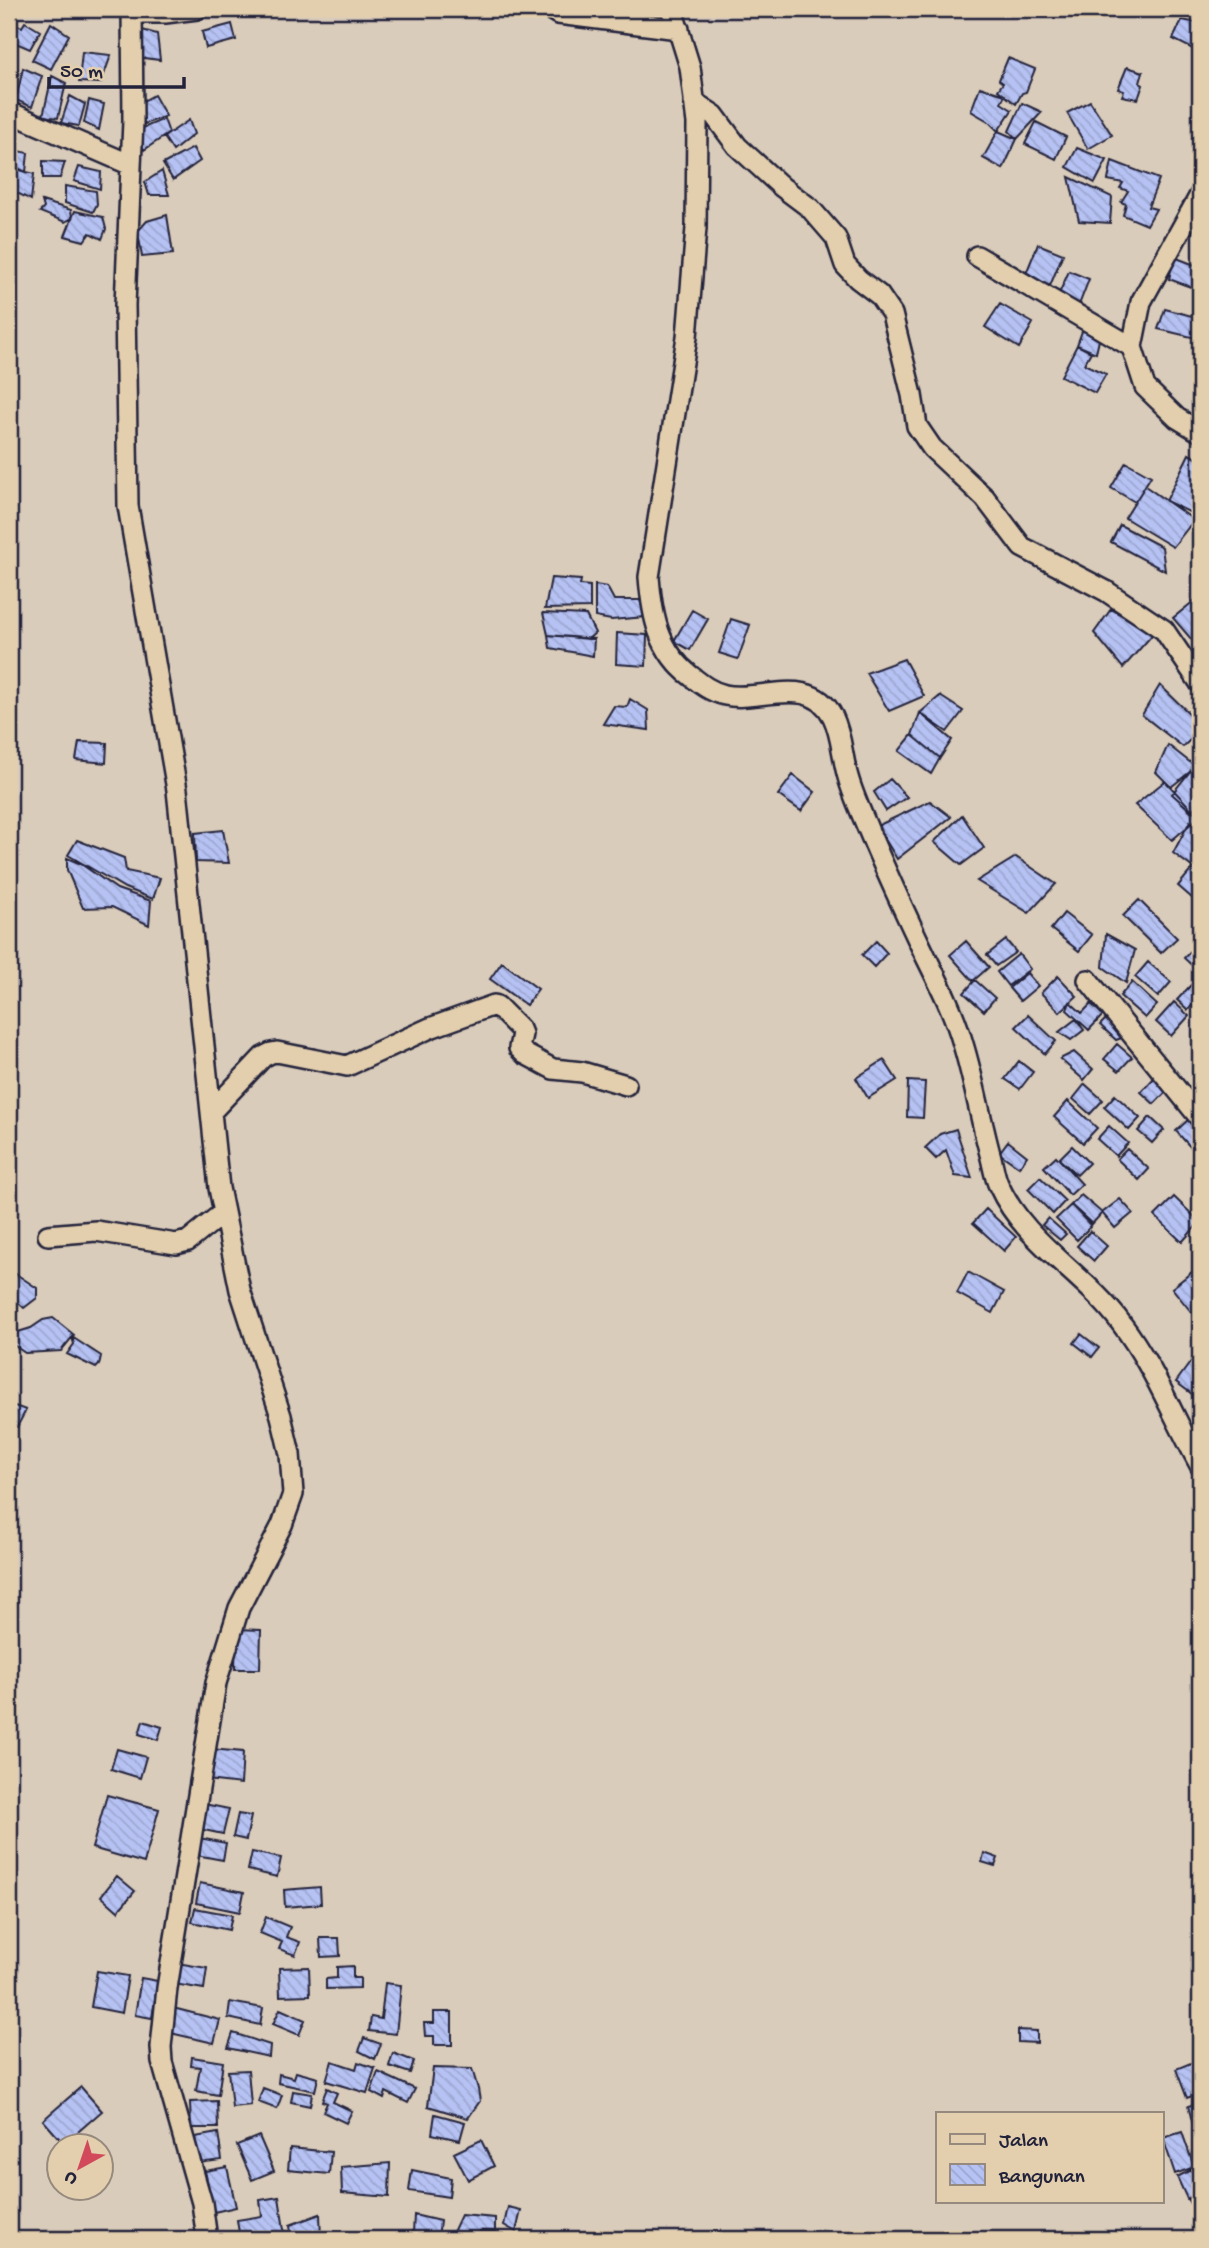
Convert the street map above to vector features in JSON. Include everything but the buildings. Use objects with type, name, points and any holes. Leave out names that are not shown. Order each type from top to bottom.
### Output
[{"type":"street","points":[[197,9],[165,13],[132,11],[131,165],[125,305],[128,506],[177,790],[219,1188],[240,1290],[281,1416],[290,1454],[293,1494],[282,1525],[239,1608],[216,1683],[160,2047],[202,2203],[207,2239]]},
{"type":"street","points":[[550,9],[558,14],[679,29]]},
{"type":"street","points":[[672,9],[690,67],[697,123],[696,228],[687,337],[649,577],[652,612],[661,641],[683,670],[705,688],[726,695],[746,696],[789,691],[802,693],[814,698],[832,716],[847,775],[868,828],[963,1042],[998,1185],[1019,1220],[1086,1282],[1122,1323],[1200,1465]]},
{"type":"street","points":[[694,102],[714,115],[737,146],[782,187],[810,208],[836,238],[845,265],[879,295],[892,314],[917,426],[932,448],[985,498],[1022,547],[1106,591],[1164,630],[1200,683]]},
{"type":"street","points":[[9,112],[131,165]]},
{"type":"street","points":[[1200,195],[1141,302],[1132,347],[1145,387],[1177,418],[1200,432]]},
{"type":"street","points":[[976,256],[1132,347]]},
{"type":"street","points":[[1088,980],[1200,1118]]},
{"type":"street","points":[[211,1112],[271,1053],[285,1053],[347,1066],[430,1028],[494,1005],[520,1029],[522,1034],[519,1048],[525,1054],[553,1069],[582,1072],[626,1084]]},
{"type":"street","points":[[48,1235],[96,1231],[176,1244],[188,1241],[224,1212]]}]
